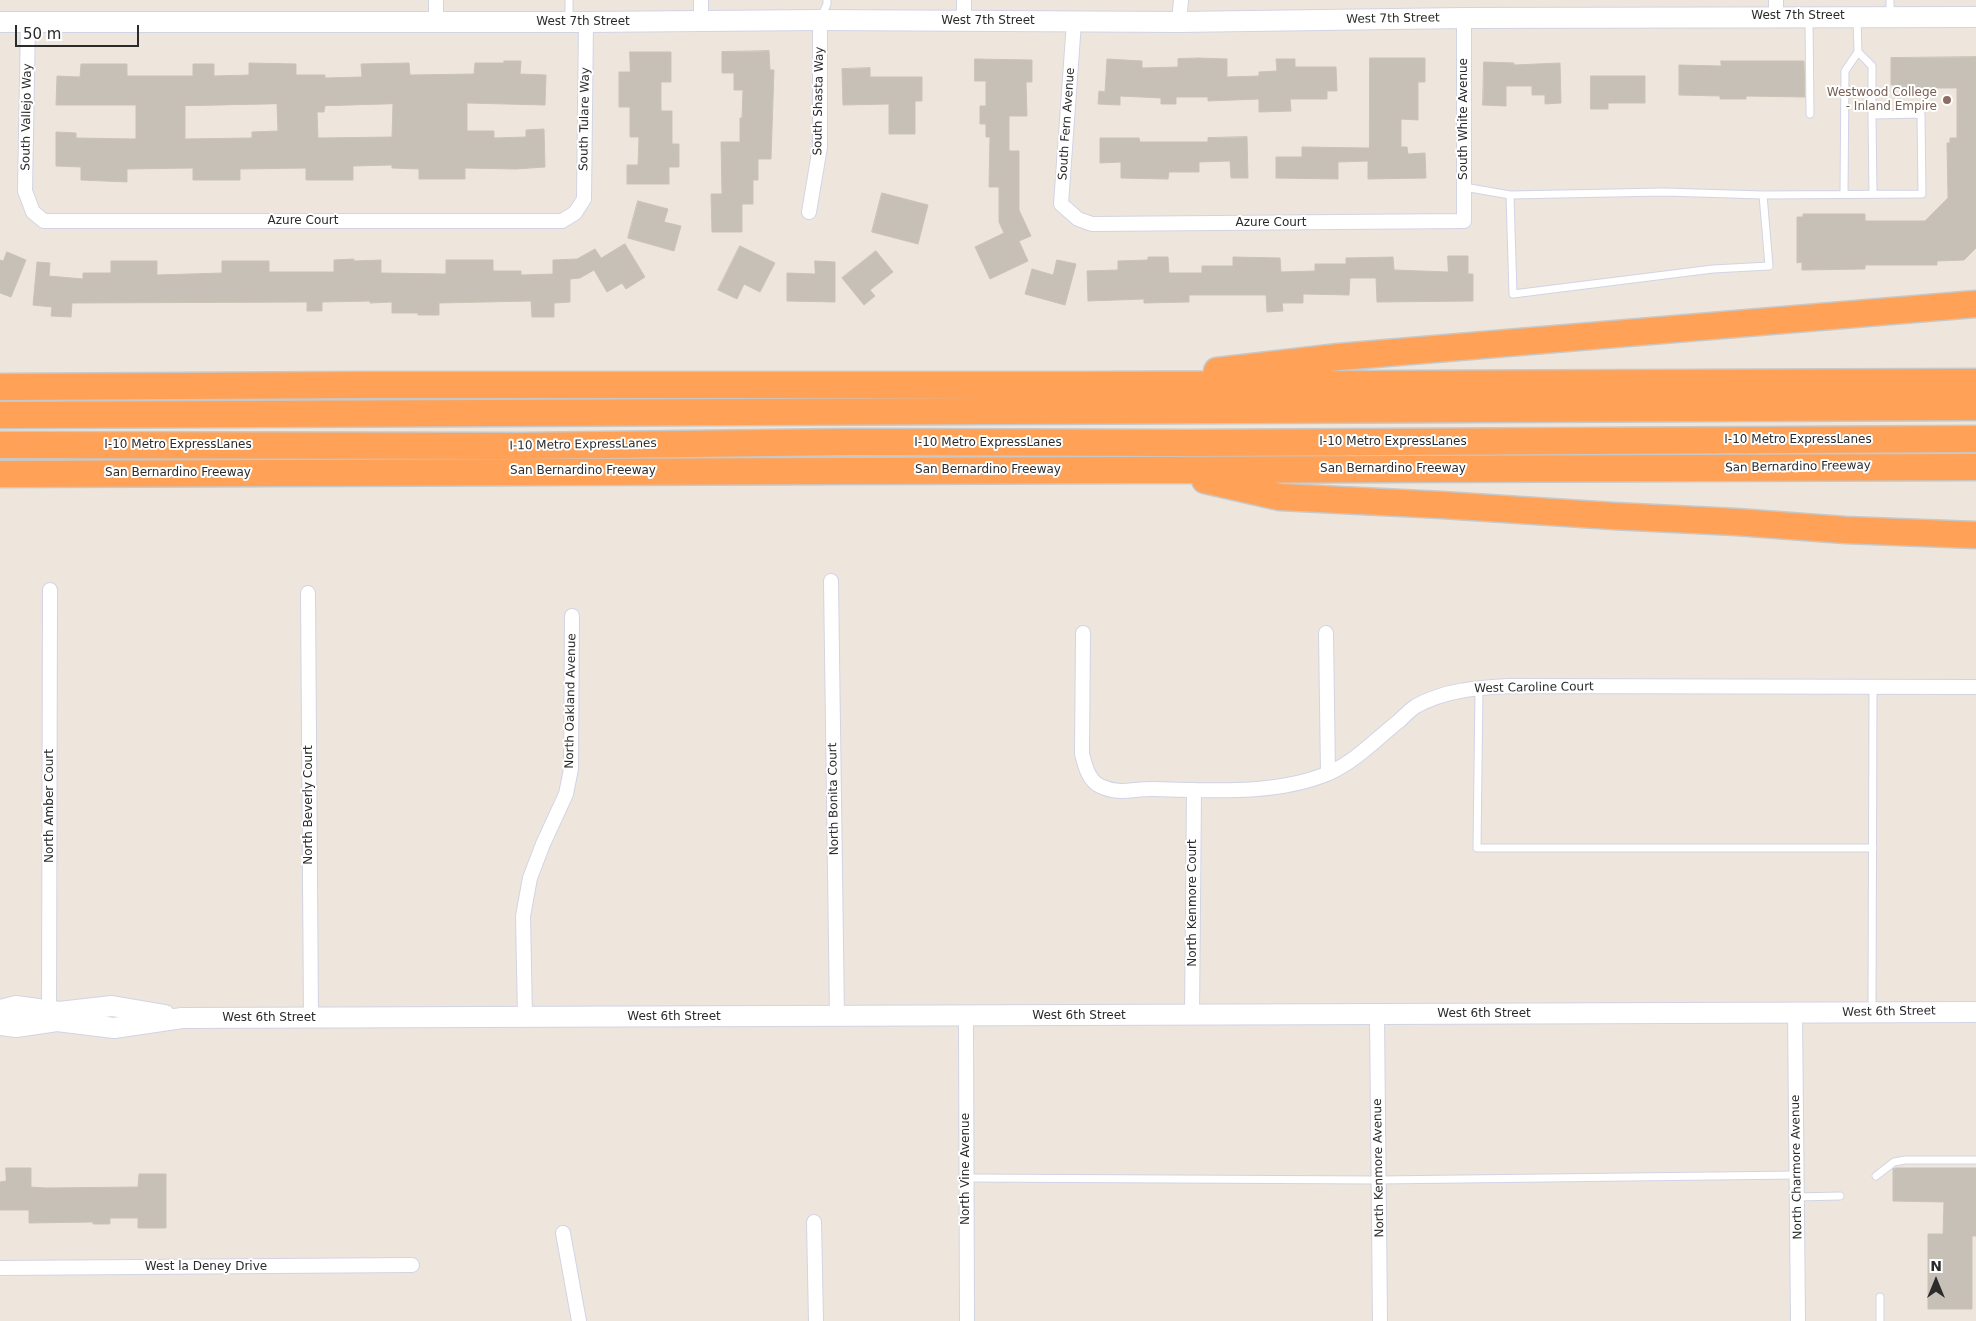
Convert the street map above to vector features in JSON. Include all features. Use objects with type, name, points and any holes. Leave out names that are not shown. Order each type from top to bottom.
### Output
[{"type":"highway","points":[[1088,385],[1339,356],[1976,304]]},
{"type":"highway","points":[[0,387],[364,384],[1088,385],[1976,382]]},
{"type":"highway","points":[[0,415],[1976,407]]},
{"type":"highway","name":"I-10 Metro ExpressLanes","points":[[0,445],[520,446],[840,442],[1199,443],[1976,439]]},
{"type":"highway","name":"San Bernardino Freeway","points":[[0,474],[1976,467]]},
{"type":"highway","points":[[1156,469],[1280,497],[1976,536]]},
{"type":"street","points":[[436,0],[436,22]]},
{"type":"street","points":[[701,0],[701,20]]},
{"type":"street","points":[[964,0],[964,21]]},
{"type":"street","points":[[1179,22],[1181,0]]},
{"type":"street","name":"West 7th Street","points":[[0,22],[820,20],[1179,22],[1464,18],[1776,8],[1809,16],[1857,16],[1890,8],[1976,17]]},
{"type":"street","name":"South White Avenue","points":[[1464,18],[1464,221]]},
{"type":"street","name":"South Shasta Way","points":[[809,212],[820,147],[820,20]]},
{"type":"street","name":"South Vallejo Way","points":[[28,22],[25,191],[33,212]]},
{"type":"street","name":"South Tulare Way","points":[[575,213],[584,199],[578,22]]},
{"type":"street","name":"South Fern Avenue","points":[[1074,22],[1061,204],[1078,219]]},
{"type":"street","name":"Azure Court","points":[[33,212],[44,221],[562,221],[575,213]]},
{"type":"street","name":"Azure Court","points":[[1078,219],[1092,224],[1464,221]]},
{"type":"street","name":"North Bonita Court","points":[[831,581],[837,1016]]},
{"type":"street","name":"North Amber Court","points":[[49,1016],[50,590]]},
{"type":"street","name":"North Beverly Court","points":[[308,593],[311,1018]]},
{"type":"street","name":"North Oakland Avenue","points":[[525,1017],[523,916],[530,878],[566,794],[571,769],[572,616]]},
{"type":"street","name":"West Caroline Court","points":[[1083,633],[1082,754],[1088,773],[1097,785],[1116,792],[1148,789],[1194,790],[1291,785],[1328,773],[1354,759],[1415,707],[1440,695],[1479,688],[1518,686],[1976,687]]},
{"type":"street","points":[[1326,633],[1328,773]]},
{"type":"street","name":"North Kenmore Court","points":[[1192,1016],[1194,790]]},
{"type":"street","name":"West 6th Street","points":[[0,1010],[16,1006],[49,1016],[57,1021],[114,1028],[182,1018],[1976,1012]]},
{"type":"street","name":"North Charmore Avenue","points":[[1796,1014],[1798,1321]]},
{"type":"street","name":"North Kenmore Avenue","points":[[1377,1015],[1380,1321]]},
{"type":"street","name":"West 6th Street","points":[[0,1025],[16,1028],[49,1016]]},
{"type":"street","name":"North Vine Avenue","points":[[966,1016],[966,1321]]},
{"type":"street","points":[[814,1222],[816,1321]]},
{"type":"street","points":[[563,1233],[580,1321]]},
{"type":"street","name":"West la Deney Drive","points":[[0,1268],[412,1265]]},
{"type":"lane","points":[[569,0],[578,22]]},
{"type":"lane","points":[[820,20],[827,0]]},
{"type":"lane","points":[[1809,16],[1810,114]]},
{"type":"lane","points":[[1844,194],[1845,71],[1858,52],[1857,16]]},
{"type":"lane","points":[[1858,52],[1872,66],[1873,194]]},
{"type":"lane","points":[[1464,188],[1510,195],[1664,192],[1763,195],[1922,194],[1921,114],[1872,114]]},
{"type":"lane","points":[[1510,195],[1513,294],[1713,269],[1769,266],[1763,195]]},
{"type":"lane","points":[[1479,688],[1477,848],[1873,848]]},
{"type":"lane","points":[[1872,1013],[1874,688]]},
{"type":"lane","points":[[1876,1176],[1894,1162],[1976,1160]]},
{"type":"lane","points":[[966,1178],[1379,1180],[1797,1175]]},
{"type":"lane","points":[[1797,1197],[1840,1196]]},
{"type":"lane","points":[[1880,1297],[1880,1321]]},
{"type":"building","points":[[769,51],[770,70],[774,70],[771,159],[758,159],[758,180],[753,180],[753,204],[742,204],[742,232],[712,232],[711,194],[722,194],[721,142],[740,142],[740,118],[742,118],[743,90],[734,90],[734,73],[722,73],[722,52]]},
{"type":"building","points":[[630,52],[671,52],[671,82],[661,82],[661,111],[672,111],[672,144],[679,144],[679,167],[669,167],[669,184],[627,184],[627,165],[638,165],[639,137],[630,137],[630,107],[619,107],[619,72],[630,72]]},
{"type":"building","points":[[1976,57],[1976,248],[1964,260],[1937,261],[1937,265],[1865,265],[1865,269],[1802,270],[1802,262],[1797,263],[1797,217],[1803,217],[1803,214],[1865,214],[1865,221],[1925,221],[1948,198],[1947,143],[1950,143],[1950,138],[1957,138],[1957,88],[1902,88],[1902,85],[1891,85],[1891,58]]},
{"type":"building","points":[[1370,58],[1425,58],[1425,82],[1418,82],[1418,120],[1401,119],[1401,147],[1407,147],[1408,154],[1425,153],[1426,178],[1368,179],[1368,161],[1338,162],[1338,179],[1276,178],[1276,157],[1302,157],[1302,147],[1369,148]]},
{"type":"building","points":[[975,59],[1032,60],[1032,82],[1026,82],[1027,116],[1009,116],[1009,151],[1019,151],[1019,210],[1031,236],[1019,241],[1028,261],[990,279],[975,247],[1004,233],[999,222],[999,187],[989,187],[990,137],[986,137],[986,124],[980,124],[980,106],[986,106],[986,81],[975,81]]},
{"type":"building","points":[[1107,59],[1142,61],[1142,68],[1178,67],[1178,59],[1227,59],[1227,77],[1259,76],[1259,72],[1277,71],[1276,59],[1295,59],[1295,67],[1336,67],[1337,91],[1327,91],[1327,99],[1290,99],[1291,111],[1259,112],[1259,99],[1208,101],[1208,97],[1176,97],[1176,104],[1161,104],[1161,98],[1120,96],[1120,105],[1098,104],[1099,91],[1105,92]]},
{"type":"building","points":[[504,61],[521,61],[520,74],[546,75],[545,105],[467,103],[467,131],[494,131],[494,138],[526,137],[526,130],[544,129],[545,167],[516,169],[465,168],[465,179],[419,179],[419,169],[392,168],[392,165],[353,166],[353,180],[306,180],[306,168],[240,169],[240,180],[193,180],[193,168],[127,169],[127,182],[81,180],[81,167],[56,166],[56,132],[76,133],[76,138],[136,139],[136,105],[56,105],[57,76],[80,77],[81,64],[127,64],[127,76],[193,76],[193,64],[214,64],[214,76],[249,75],[249,63],[296,64],[296,75],[325,75],[325,78],[362,77],[361,64],[409,63],[410,75],[474,74],[475,63],[504,63]],"holes":[[[277,104],[278,131],[252,132],[252,138],[185,139],[185,106]],[[393,104],[392,137],[318,138],[317,112],[324,112],[325,106]]]},
{"type":"building","points":[[1721,61],[1804,61],[1805,97],[1746,96],[1746,99],[1720,99],[1720,96],[1679,95],[1679,65],[1721,66]]},
{"type":"building","points":[[1484,62],[1514,63],[1514,65],[1560,63],[1561,103],[1545,104],[1545,95],[1532,95],[1532,86],[1506,86],[1506,106],[1483,105]]},
{"type":"building","points":[[870,68],[870,77],[922,77],[922,101],[915,101],[915,134],[889,134],[889,104],[843,105],[842,69]]},
{"type":"building","points":[[1591,76],[1645,76],[1645,103],[1608,103],[1608,109],[1591,109]]},
{"type":"building","points":[[1247,137],[1248,178],[1231,178],[1230,161],[1199,162],[1199,172],[1169,172],[1168,179],[1121,178],[1121,162],[1100,163],[1100,138],[1139,138],[1140,142],[1208,142],[1208,138]]},
{"type":"building","points":[[882,193],[928,205],[918,244],[872,232]]},
{"type":"building","points":[[638,201],[668,209],[664,222],[681,226],[674,251],[628,238]]},
{"type":"building","points":[[625,244],[645,277],[626,289],[622,283],[607,292],[594,270],[580,278],[570,279],[570,302],[554,303],[554,317],[532,317],[531,301],[439,303],[439,315],[392,313],[392,302],[370,303],[370,301],[322,302],[322,311],[307,311],[307,302],[72,303],[71,317],[51,316],[52,307],[33,305],[37,262],[50,263],[49,276],[83,279],[83,273],[111,273],[111,261],[157,261],[157,275],[222,273],[222,261],[269,261],[269,272],[334,272],[334,260],[354,259],[354,261],[381,260],[381,273],[446,274],[446,260],[493,260],[493,271],[521,271],[521,275],[553,274],[553,260],[577,259],[595,249],[601,258]]},
{"type":"building","points":[[740,246],[775,263],[760,292],[744,284],[737,299],[718,290]]},
{"type":"building","points":[[876,251],[893,272],[870,290],[875,296],[864,305],[842,278]]},
{"type":"building","points":[[7,252],[26,260],[11,297],[0,293],[0,260],[3,261]]},
{"type":"building","points":[[1448,256],[1468,256],[1468,274],[1473,274],[1473,301],[1377,302],[1376,278],[1350,278],[1349,295],[1303,294],[1303,303],[1282,303],[1283,311],[1267,312],[1266,295],[1189,295],[1189,302],[1144,303],[1144,299],[1088,301],[1087,271],[1118,270],[1118,261],[1148,260],[1148,257],[1168,257],[1169,273],[1202,273],[1202,266],[1233,266],[1233,257],[1280,258],[1281,272],[1315,271],[1315,264],[1346,264],[1346,258],[1393,257],[1394,270],[1448,272]]},
{"type":"building","points":[[1057,260],[1076,264],[1065,305],[1025,294],[1032,269],[1053,275]]},
{"type":"building","points":[[815,261],[835,262],[835,302],[787,301],[787,273],[815,274]]},
{"type":"building","points":[[6,1168],[31,1168],[31,1187],[46,1188],[138,1187],[139,1174],[166,1174],[166,1228],[138,1228],[138,1218],[110,1218],[110,1224],[93,1224],[93,1222],[29,1223],[29,1210],[0,1210],[0,1182],[6,1181]]},
{"type":"building","points":[[1976,1168],[1976,1236],[1972,1236],[1972,1309],[1928,1309],[1928,1234],[1943,1234],[1944,1202],[1893,1201],[1893,1169]]},
{"type":"place","name":"Westwood College - Inland Empire","points":[[1947,100]]}]
